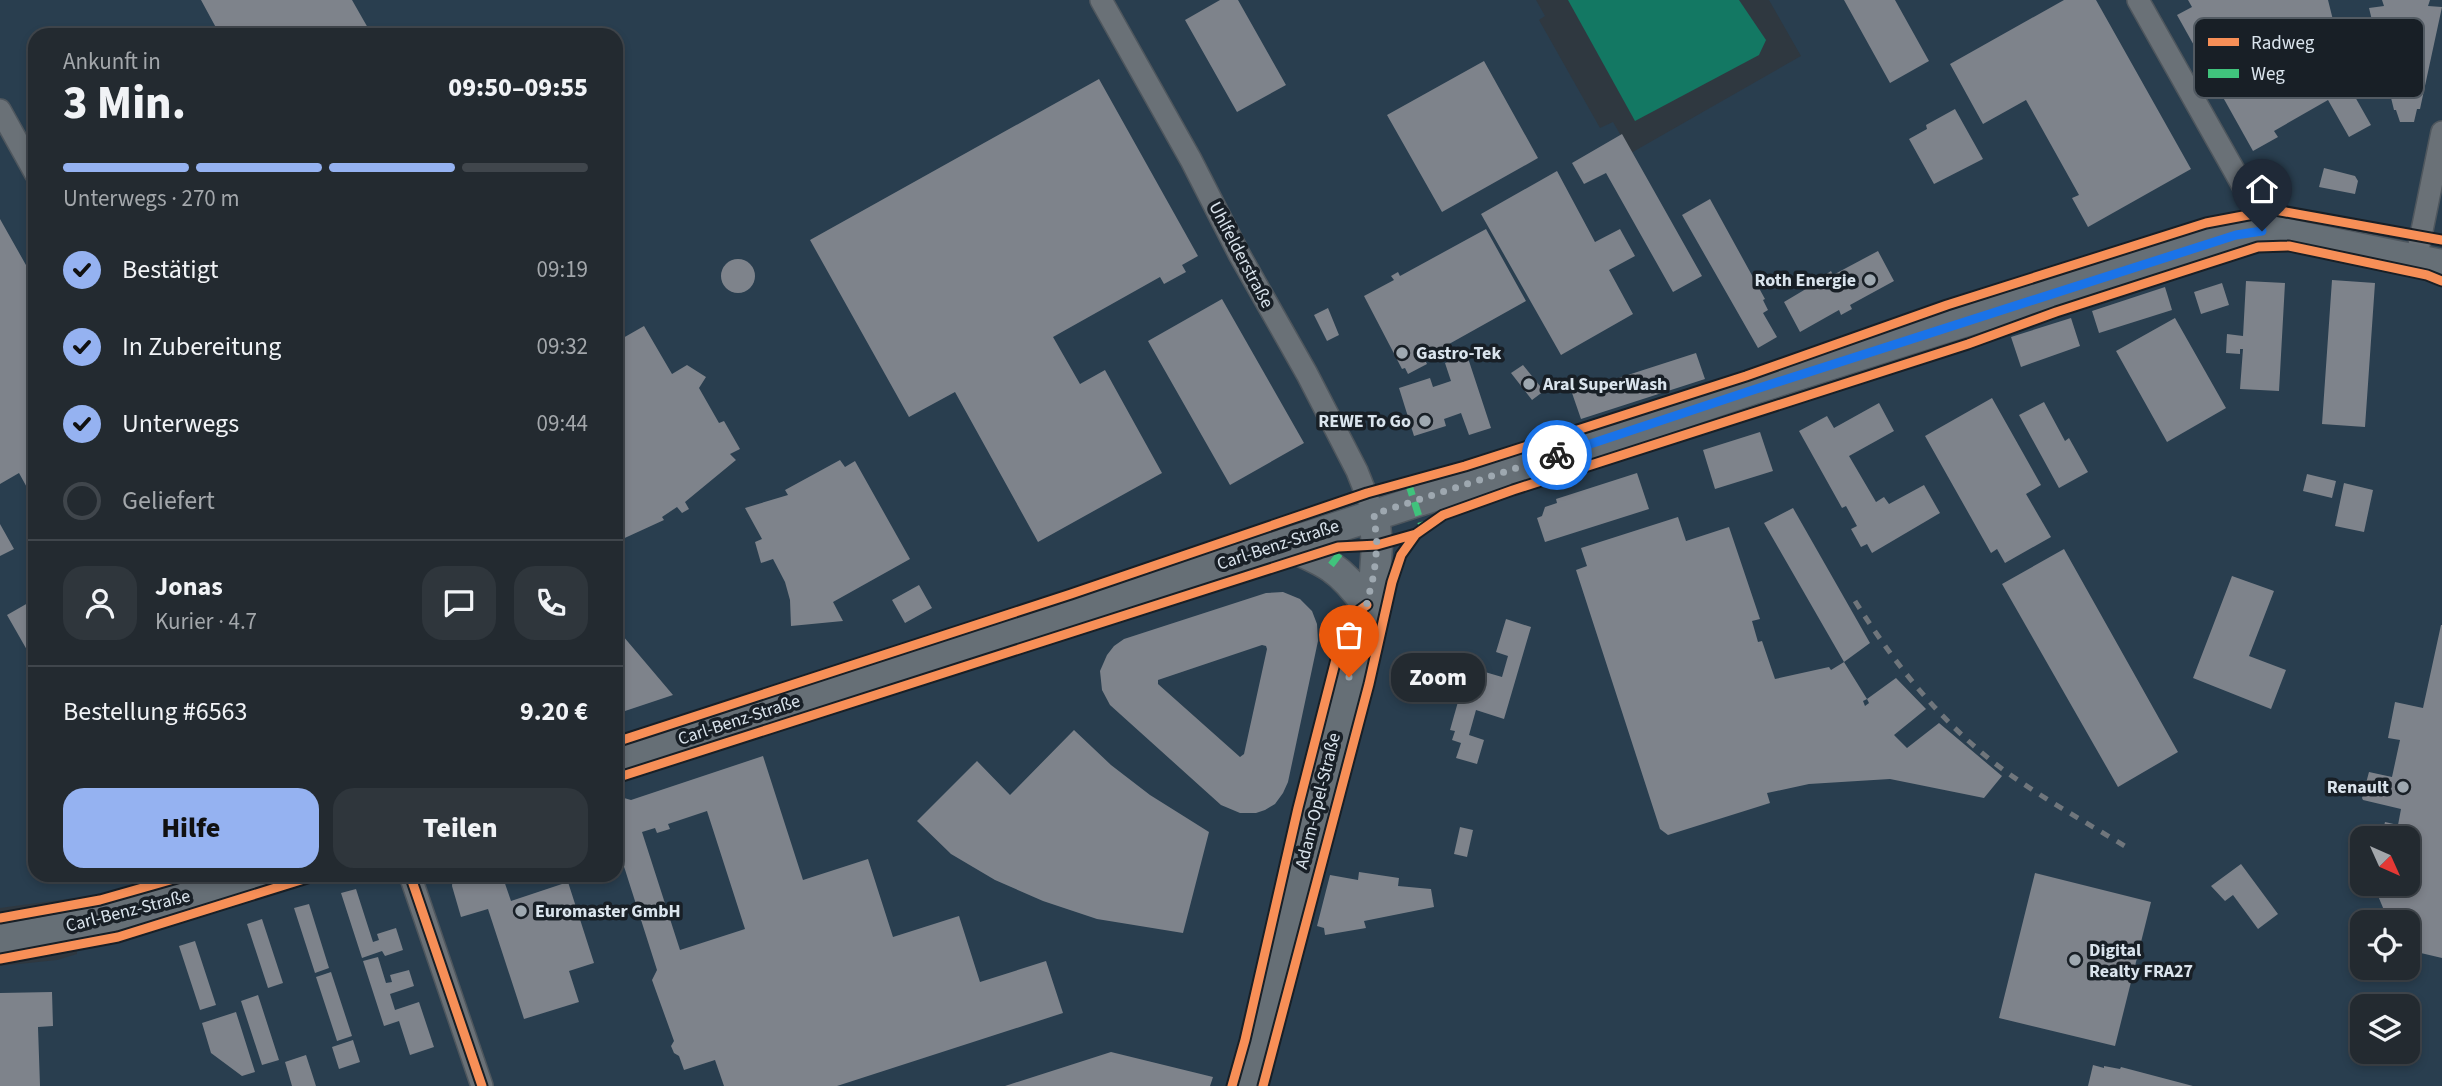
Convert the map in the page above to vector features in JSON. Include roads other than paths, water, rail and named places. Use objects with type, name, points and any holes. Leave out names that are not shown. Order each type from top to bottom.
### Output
[{"type":"main road","name":"Carl-Benz-Straße","points":[[623,758],[1753,390],[2236,235],[2262,231]]},
{"type":"main road","points":[[2262,231],[2429,262]]},
{"type":"main road","name":"Adam-Opel-Straße","points":[[1247,1086],[1367,605],[1376,559],[1374,514]]},
{"type":"main road","points":[[1284,544],[1331,565],[1347,579],[1367,605]]},
{"type":"main road","name":"Carl-Benz-Straße","points":[[0,939],[102,921],[234,882]]},
{"type":"street","name":"Uhlfelderstraße","points":[[1101,0],[1307,374],[1357,471],[1374,514]]},
{"type":"street","points":[[2138,0],[2248,195],[2262,231]]},
{"type":"street","points":[[0,110],[28,160]]},
{"type":"street","points":[[2429,262],[2442,132]]},
{"type":"street","points":[[412,882],[482,1086]]},
{"type":"railway","points":[[1855,601],[1885,646],[1919,689],[1976,748],[2029,787],[2128,848]]},
{"type":"place","name":"Roth Energie","points":[[1870,280]]},
{"type":"place","name":"Gastro-Tek","points":[[1402,353]]},
{"type":"place","name":"Aral SuperWash","points":[[1529,384]]},
{"type":"place","name":"REWE To Go","points":[[1425,421]]},
{"type":"place","name":"Zoom","points":[[1349,677]]},
{"type":"place","name":"Renault","points":[[2403,787]]},
{"type":"place","name":"Euromaster GmbH","points":[[521,911]]},
{"type":"place","name":"Digital Realty FRA27","points":[[2075,960]]}]
